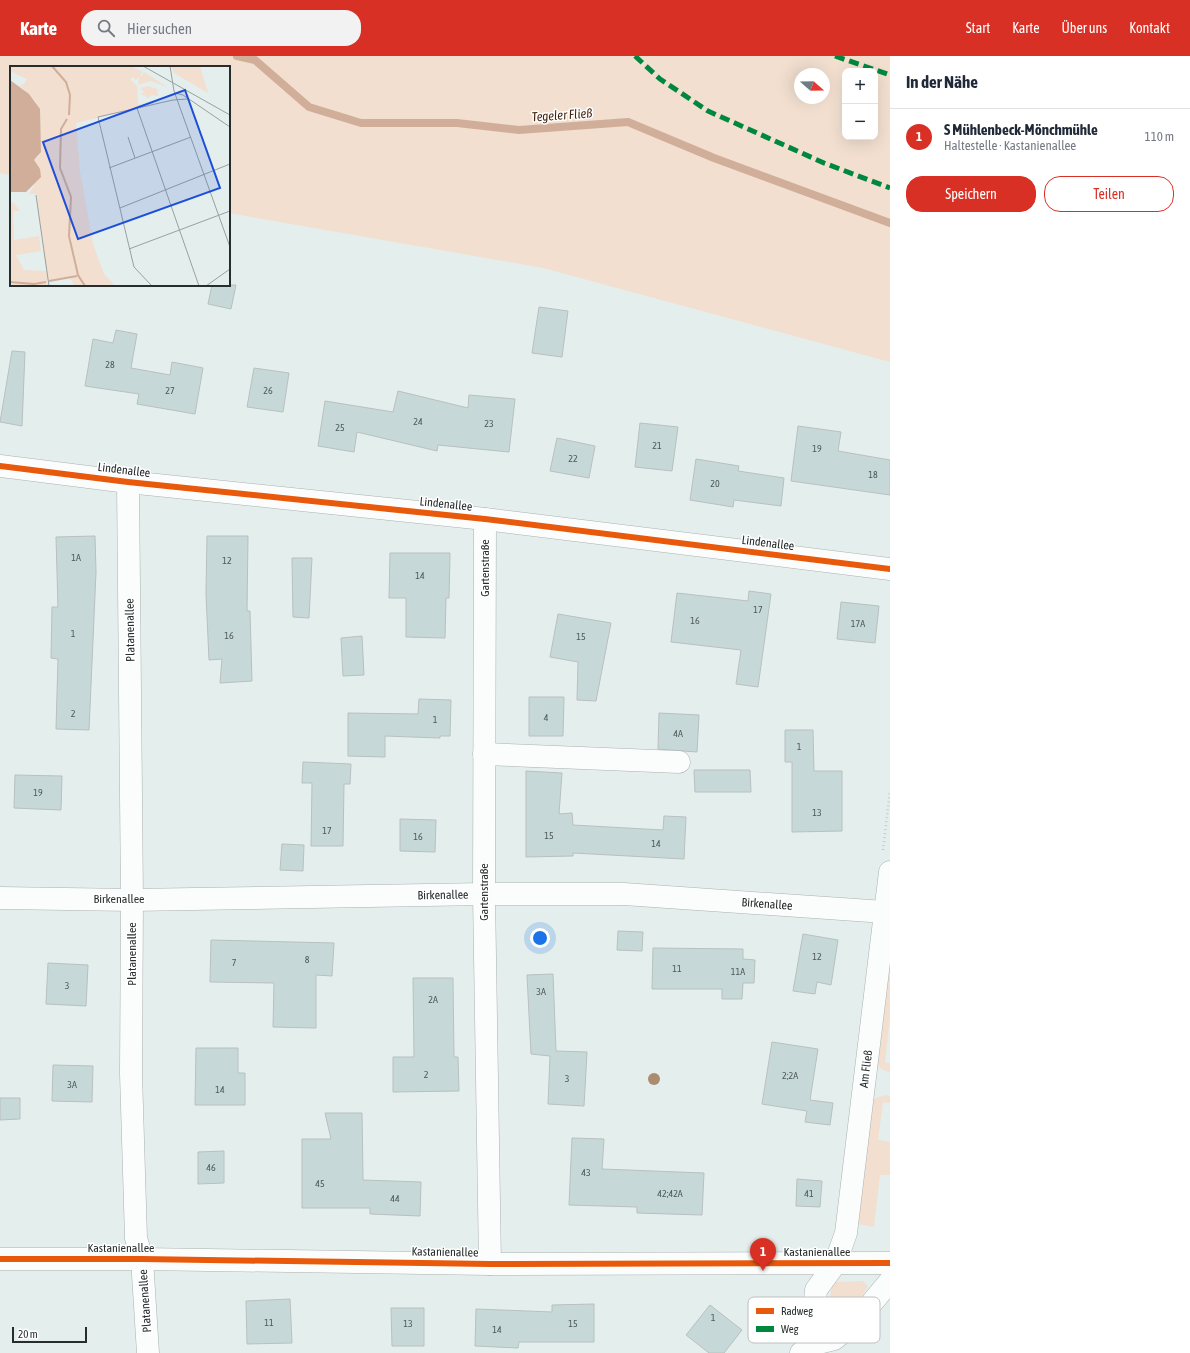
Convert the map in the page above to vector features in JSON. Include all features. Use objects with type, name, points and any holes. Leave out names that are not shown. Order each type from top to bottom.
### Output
[{"type":"street","name":"Lindenallee","points":[[0,466],[128,482],[485,519],[890,569]]},
{"type":"street","name":"Platanenallee","points":[[128,482],[132,900],[132,1090],[136,1238],[142,1259],[148,1353]]},
{"type":"street","name":"Gartenstraße","points":[[485,519],[484,894],[490,1264]]},
{"type":"street","points":[[484,754],[679,762]]},
{"type":"street","name":"Am Fließ","points":[[815,1297],[816,1290],[835,1264],[846,1233],[890,872]]},
{"type":"street","name":"Birkenallee","points":[[0,898],[132,900],[484,894],[624,894],[885,912]]},
{"type":"street","name":"Kastanienallee","points":[[0,1259],[142,1259],[490,1264],[890,1263]]},
{"type":"street","points":[[876,1297],[890,1281]]},
{"type":"street","points":[[806,1349],[823,1343]]},
{"type":"shaded area","points":[[0,56],[890,56],[890,362],[543,268],[230,213],[230,66],[10,66],[10,175],[0,173]]},
{"type":"shaded area","points":[[890,938],[890,1016],[885,1063],[890,1063],[890,1073],[876,1064]]},
{"type":"shaded area","points":[[885,1095],[890,1096],[890,1103],[883,1102],[878,1140],[890,1142],[890,1175],[880,1175],[874,1227],[858,1224],[873,1099]]},
{"type":"shaded area","points":[[863,1281],[868,1286],[861,1297],[830,1297],[832,1284],[835,1282]]},
{"type":"building","points":[[236,285],[231,309],[208,304],[212,286]]},
{"type":"building","points":[[539,307],[568,311],[562,357],[532,353]]},
{"type":"building","points":[[116,330],[137,334],[131,368],[170,375],[172,362],[203,368],[195,414],[137,404],[139,394],[85,386],[93,339],[113,343]]},
{"type":"building","points":[[12,351],[25,352],[22,426],[0,422]]},
{"type":"building","points":[[254,368],[289,373],[283,412],[247,407]]},
{"type":"building","points":[[398,391],[468,408],[469,395],[515,399],[509,452],[438,445],[437,451],[357,432],[354,452],[318,446],[325,401],[393,412]]},
{"type":"building","points":[[640,423],[678,427],[672,471],[635,467]]},
{"type":"building","points":[[798,426],[841,432],[838,451],[890,460],[890,495],[791,481]]},
{"type":"building","points":[[557,438],[595,446],[589,478],[550,471]]},
{"type":"building","points":[[696,459],[739,466],[738,471],[784,478],[781,506],[734,500],[733,507],[690,500]]},
{"type":"building","points":[[95,536],[96,572],[89,730],[56,729],[58,659],[51,658],[52,607],[58,607],[56,537]]},
{"type":"building","points":[[207,536],[248,536],[247,611],[250,611],[252,681],[220,683],[222,659],[209,660],[206,594]]},
{"type":"building","points":[[390,553],[450,553],[449,598],[446,598],[445,638],[406,637],[406,598],[389,598]]},
{"type":"building","points":[[292,558],[312,558],[309,618],[293,617]]},
{"type":"building","points":[[749,591],[771,594],[758,687],[736,684],[741,650],[671,642],[677,593],[748,601]]},
{"type":"building","points":[[841,602],[879,606],[875,643],[837,639]]},
{"type":"building","points":[[558,614],[611,623],[596,701],[577,700],[578,662],[550,657]]},
{"type":"building","points":[[362,636],[364,675],[343,676],[341,638]]},
{"type":"building","points":[[529,697],[564,697],[563,736],[529,736]]},
{"type":"building","points":[[419,699],[451,700],[450,736],[440,736],[440,738],[385,736],[385,757],[348,756],[348,713],[418,714]]},
{"type":"building","points":[[659,713],[699,715],[697,752],[658,749]]},
{"type":"building","points":[[785,730],[813,730],[814,771],[842,771],[842,831],[792,832],[792,762],[785,762]]},
{"type":"building","points":[[303,762],[351,764],[350,784],[344,784],[343,846],[311,846],[312,783],[302,783]]},
{"type":"building","points":[[694,770],[750,770],[751,792],[695,792]]},
{"type":"building","points":[[526,771],[562,773],[559,814],[572,813],[573,825],[663,830],[664,816],[686,817],[684,859],[573,853],[573,856],[526,857]]},
{"type":"building","points":[[15,775],[62,776],[61,810],[14,808]]},
{"type":"building","points":[[400,819],[436,820],[435,852],[400,851]]},
{"type":"building","points":[[282,844],[304,845],[303,871],[280,870]]},
{"type":"building","points":[[618,931],[643,932],[642,951],[617,950]]},
{"type":"building","points":[[803,934],[838,940],[831,985],[817,982],[815,994],[793,991]]},
{"type":"building","points":[[211,940],[334,943],[332,976],[316,975],[316,1028],[273,1027],[274,983],[210,982]]},
{"type":"building","points":[[653,948],[743,949],[743,959],[755,960],[754,983],[743,983],[742,999],[722,999],[722,989],[652,989]]},
{"type":"building","points":[[48,963],[88,965],[86,1006],[46,1004]]},
{"type":"building","points":[[553,974],[556,1051],[587,1052],[584,1106],[548,1104],[550,1056],[531,1054],[527,975]]},
{"type":"building","points":[[413,978],[453,978],[454,1057],[458,1057],[459,1091],[393,1092],[393,1057],[414,1057]]},
{"type":"building","points":[[772,1042],[818,1049],[810,1100],[833,1103],[830,1125],[805,1122],[807,1111],[762,1104]]},
{"type":"building","points":[[196,1048],[238,1048],[238,1073],[245,1073],[245,1105],[195,1105]]},
{"type":"building","points":[[53,1065],[93,1066],[92,1102],[52,1101]]},
{"type":"building","points":[[0,1098],[20,1098],[20,1119],[0,1120]]},
{"type":"building","points":[[325,1113],[362,1113],[363,1180],[421,1182],[420,1216],[370,1214],[370,1208],[302,1208],[302,1139],[331,1139]]},
{"type":"building","points":[[572,1138],[604,1139],[602,1169],[704,1173],[702,1215],[637,1213],[637,1207],[569,1205]]},
{"type":"building","points":[[224,1151],[224,1183],[198,1184],[198,1152]]},
{"type":"building","points":[[797,1179],[822,1181],[820,1207],[796,1206]]},
{"type":"building","points":[[290,1299],[292,1343],[247,1344],[246,1301]]},
{"type":"building","points":[[594,1304],[594,1342],[519,1342],[518,1348],[475,1346],[476,1309],[552,1312],[552,1305]]},
{"type":"building","points":[[710,1305],[742,1330],[724,1353],[709,1353],[686,1335]]},
{"type":"building","points":[[391,1308],[424,1308],[424,1346],[392,1346]]},
{"type":"waterway","name":"Tegeler Fließ","points":[[237,56],[255,60],[309,107],[361,123],[457,123],[519,130],[628,122],[714,158],[890,223]]},
{"type":"marked path","points":[[635,56],[660,79],[708,111],[824,163],[890,188]]},
{"type":"marked path","points":[[835,56],[890,75]]},
{"type":"cycle path","points":[[0,466],[128,482],[485,519],[890,569]]},
{"type":"cycle path","points":[[0,1259],[142,1259],[490,1264],[890,1263]]},
{"type":"place","name":"S Mühlenbeck-Mönchmühle","points":[[763,1271]]}]
